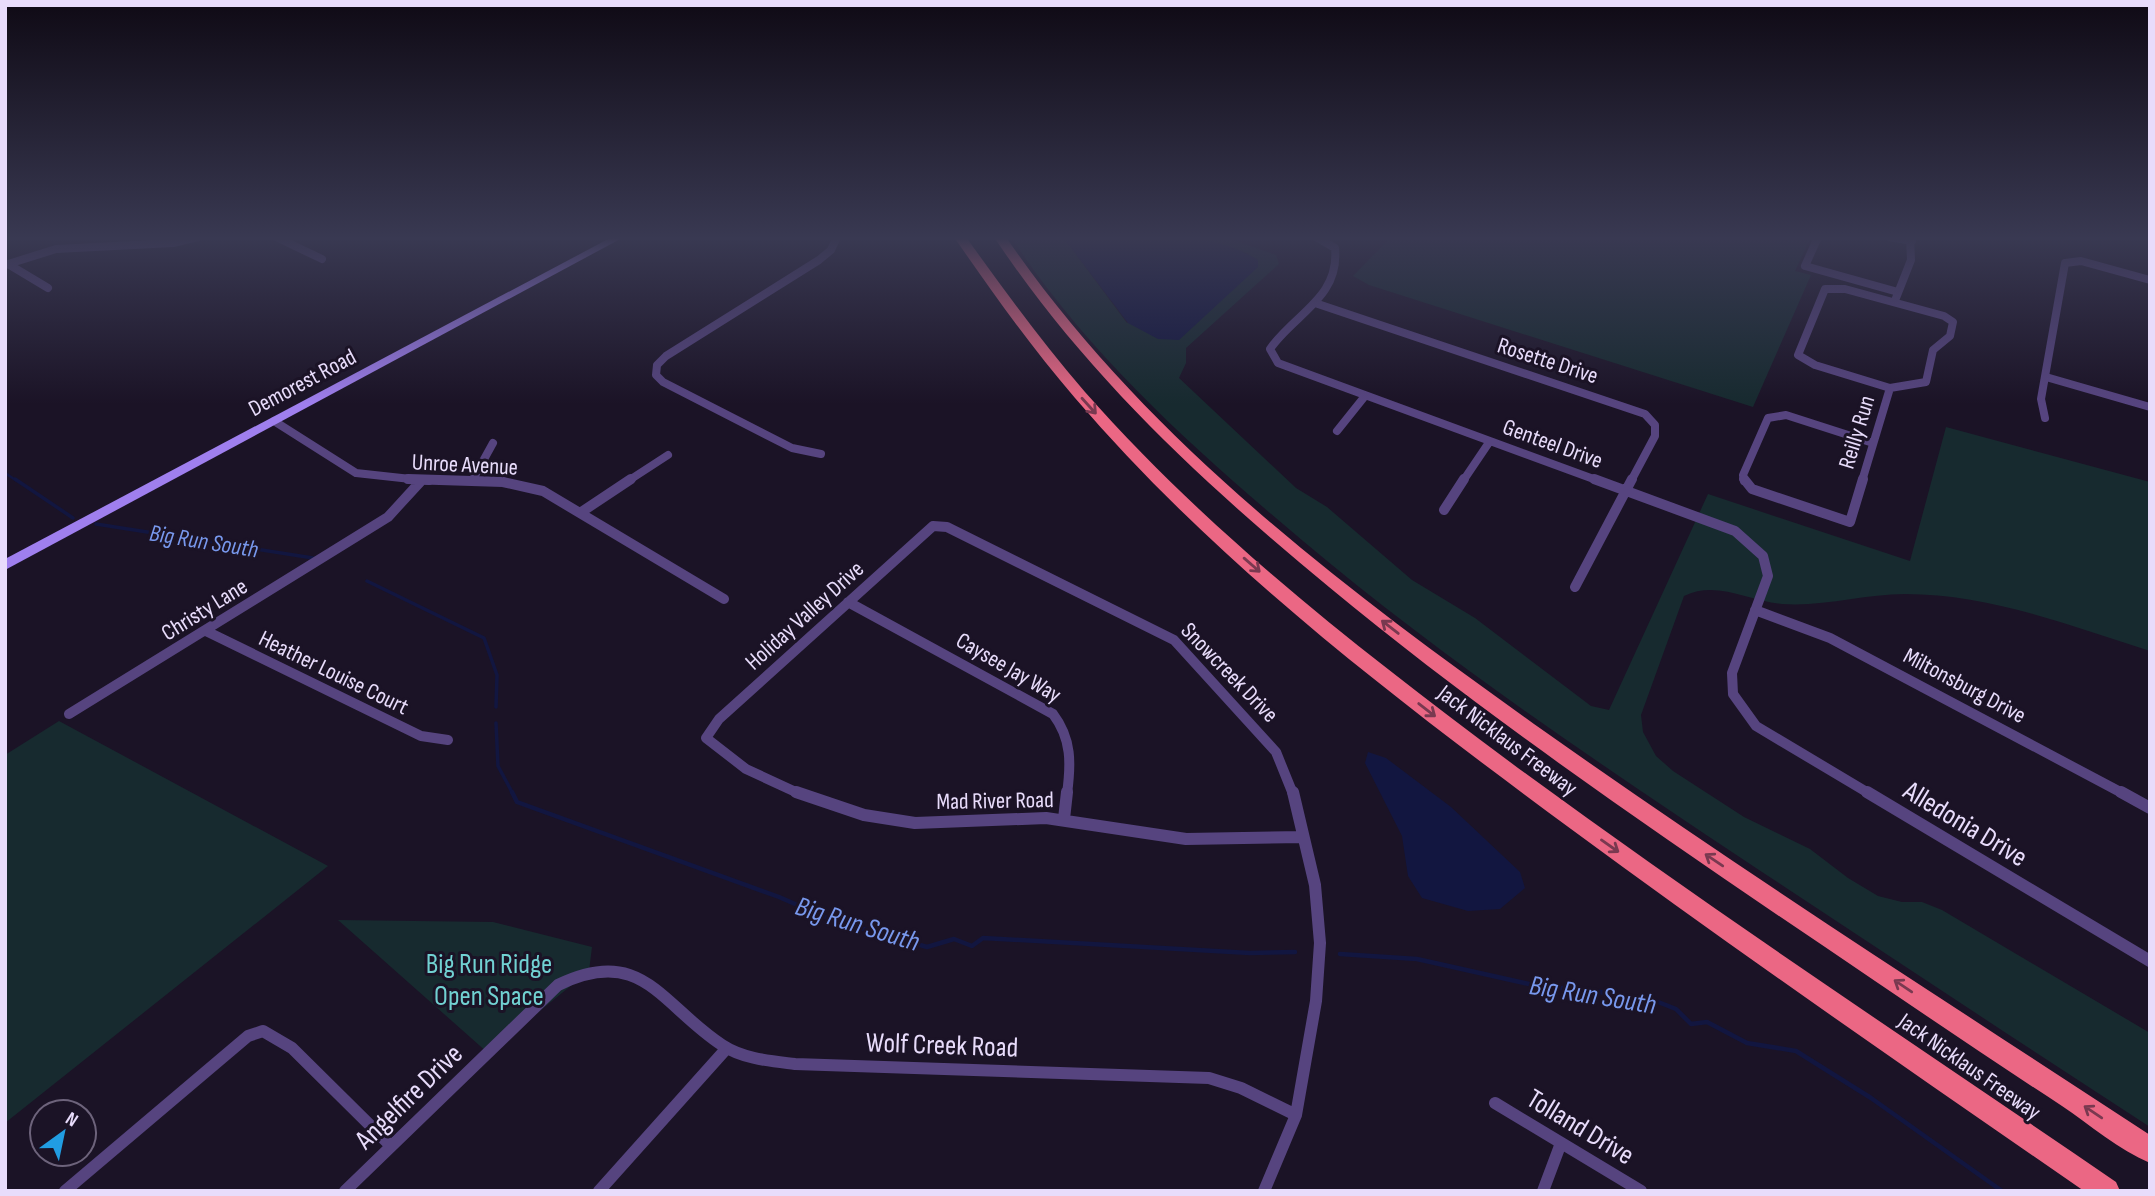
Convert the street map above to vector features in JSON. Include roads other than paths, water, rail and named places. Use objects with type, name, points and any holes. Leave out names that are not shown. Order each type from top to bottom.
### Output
[{"type":"highway","name":"Jack Nicklaus Freeway","points":[[1000,293],[1044,355],[1106,425],[1216,534],[1373,668],[1590,832],[2107,1191]]},
{"type":"highway","name":"Jack Nicklaus Freeway","points":[[1039,293],[1082,346],[1139,408],[1244,507],[1347,593],[1535,738],[2150,1150]]},
{"type":"street","name":"Demorest Road","points":[[5,565],[514,293]]},
{"type":"street","points":[[767,293],[666,356],[657,365],[656,375],[663,382],[792,448],[821,454]]},
{"type":"street","points":[[1315,303],[1323,293]]},
{"type":"street","points":[[1824,293],[1798,349],[1798,355],[1803,360],[1890,388]]},
{"type":"street","points":[[1859,293],[1894,302],[1898,293]]},
{"type":"street","points":[[2045,418],[2041,399],[2059,293]]},
{"type":"street","name":"Reilly Run","points":[[1874,443],[1786,415],[1770,416],[1743,475],[1744,482],[1752,489],[1850,522],[1874,443],[1890,388],[1926,382],[1933,350],[1950,336],[1954,322],[1944,316],[1894,302]]},
{"type":"street","name":"Genteel Drive","points":[[1315,303],[1270,349],[1271,356],[1288,369],[1724,525],[1756,547],[1763,556],[1768,576],[1732,673],[1733,694],[1756,726]]},
{"type":"street","name":"Rosette Drive","points":[[1315,303],[1647,415],[1657,431],[1627,490]]},
{"type":"street","points":[[2046,377],[2150,407]]},
{"type":"street","points":[[1337,431],[1366,396]]},
{"type":"street","name":"Unroe Avenue","points":[[274,421],[356,473],[421,481],[472,481],[531,487],[580,513],[724,599]]},
{"type":"street","points":[[1444,510],[1490,441]]},
{"type":"street","points":[[472,481],[493,443]]},
{"type":"street","points":[[580,513],[668,455]]},
{"type":"street","name":"Christy Lane","points":[[69,714],[388,517],[403,504],[421,481]]},
{"type":"street","points":[[1575,587],[1627,490]]},
{"type":"street","name":"Holiday Valley Drive","points":[[706,738],[719,719],[933,526]]},
{"type":"street","name":"Snowcreek Drive","points":[[933,526],[947,527],[1160,630],[1174,640],[1276,752],[1292,790],[1315,885],[1320,943],[1316,1001],[1296,1115],[1264,1191]]},
{"type":"street","name":"Caysee Jay Way","points":[[848,602],[1053,714],[1063,726],[1070,745],[1063,819]]},
{"type":"street","name":"Miltonsburg Drive","points":[[1755,610],[1830,638],[2150,808]]},
{"type":"street","name":"Heather Louise Court","points":[[205,631],[421,736],[448,740]]},
{"type":"street","name":"Alledonia Drive","points":[[1756,726],[2150,961]]},
{"type":"street","name":"Mad River Road","points":[[706,738],[730,759],[765,780],[888,819],[915,823],[1063,819],[1185,839],[1303,837]]},
{"type":"street","name":"Wolf Creek Road","points":[[607,969],[628,972],[727,1048],[795,1064],[1209,1077],[1241,1088],[1296,1115]]},
{"type":"street","name":"Angelfire Drive","points":[[345,1191],[558,985],[579,975],[607,969]]},
{"type":"street","points":[[65,1191],[248,1036],[263,1031],[292,1048],[391,1146]]},
{"type":"street","points":[[600,1191],[727,1048]]},
{"type":"street","name":"Tolland Drive","points":[[1495,1103],[1642,1191]]},
{"type":"street","points":[[1544,1191],[1561,1143]]},
{"type":"waterway","name":"Big Run South","points":[[5,473],[17,481]]},
{"type":"waterway","name":"Big Run South","points":[[15,479],[73,518]]},
{"type":"waterway","name":"Big Run South","points":[[96,524],[313,558]]},
{"type":"waterway","name":"Big Run South","points":[[367,581],[484,638],[497,675],[496,707]]},
{"type":"waterway","name":"Big Run South","points":[[496,723],[498,766],[513,794]]},
{"type":"waterway","name":"Big Run South","points":[[513,794],[517,802],[779,897],[832,920],[927,947],[954,939],[972,946],[983,938],[1250,953],[1295,952]]},
{"type":"waterway","name":"Big Run South","points":[[1340,954],[1417,959],[1538,986],[1596,991],[1638,1001],[1653,1000],[1676,1009],[1691,1024],[1707,1022],[1747,1043],[1796,1051],[1871,1098],[2002,1191]]},
{"type":"park label","name":"Big Run Ridge Open Space","points":[[489,979]]}]
